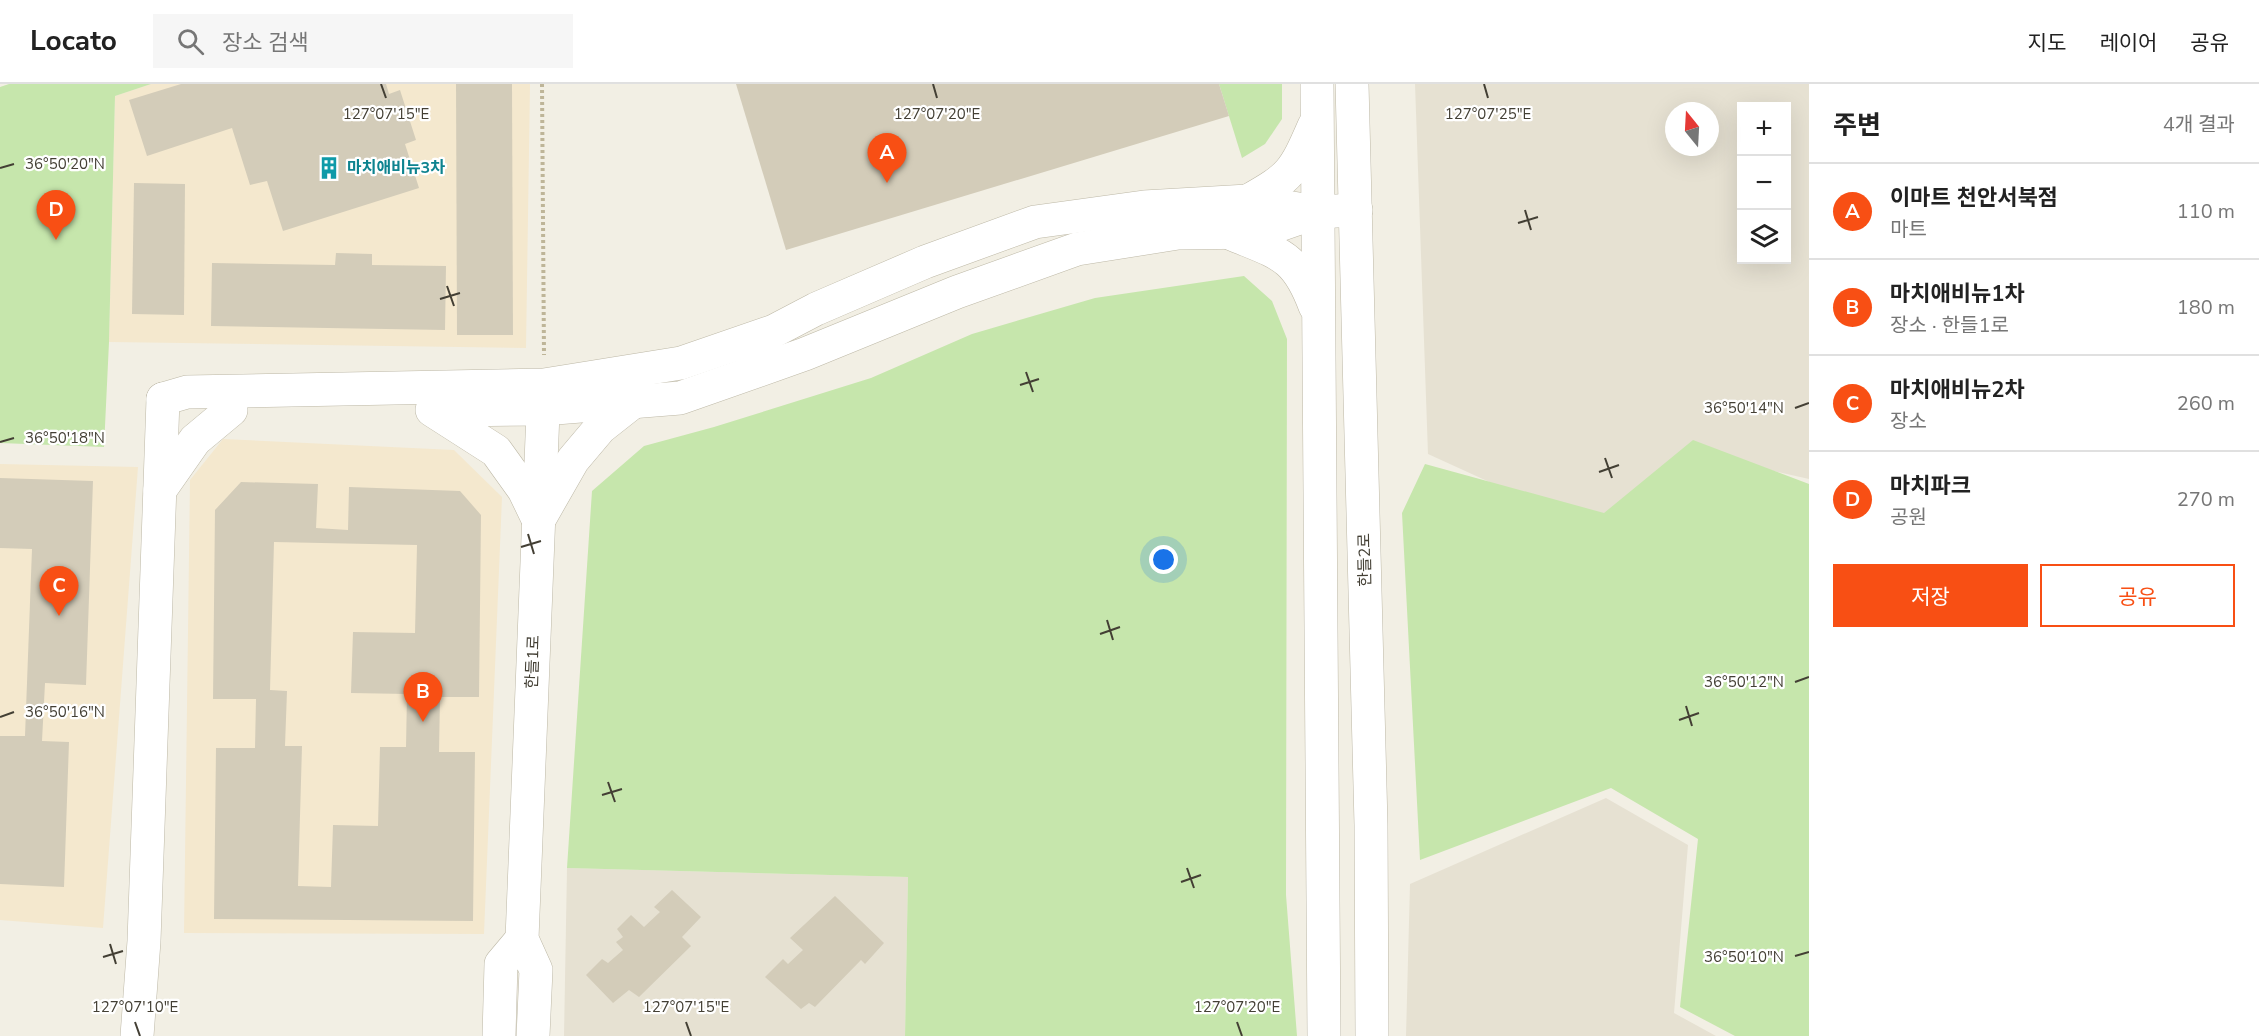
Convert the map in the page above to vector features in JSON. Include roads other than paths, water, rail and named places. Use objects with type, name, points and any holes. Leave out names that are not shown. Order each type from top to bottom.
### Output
[{"type":"street","points":[[1317,84],[1324,1036]]},
{"type":"street","name":"한들2로","points":[[1352,84],[1371,825],[1372,1036]]},
{"type":"street","points":[[1248,201],[1282,182],[1298,162],[1317,119]]},
{"type":"street","points":[[163,399],[185,411],[432,410],[543,398],[681,363],[774,331],[816,309],[925,262],[1035,222],[1144,207],[1248,201],[1317,212],[1356,210]]},
{"type":"street","points":[[163,399],[187,392],[543,398],[633,402],[681,398],[805,354],[957,292],[1077,249],[1178,233],[1259,232],[1317,212]]},
{"type":"street","points":[[1227,232],[1280,254],[1304,276],[1318,315]]},
{"type":"street","name":"한들1로","points":[[533,1036],[536,970],[522,939],[543,398]]},
{"type":"street","points":[[137,1036],[144,941],[163,399]]},
{"type":"street","points":[[539,520],[573,460],[600,428],[633,402]]},
{"type":"street","points":[[160,490],[195,440],[231,410]]},
{"type":"street","points":[[432,410],[496,451],[524,490],[539,520]]},
{"type":"street","points":[[499,1036],[501,964],[522,939]]},
{"type":"place","name":"마치애비뉴3차","points":[[329,168]]},
{"type":"place","name":"이마트 천안서북점","points":[[887,183]]},
{"type":"place","name":"마치파크","points":[[56,240]]},
{"type":"place","name":"마치애비뉴2차","points":[[59,616]]},
{"type":"place","name":"마치애비뉴1차","points":[[423,722]]}]
